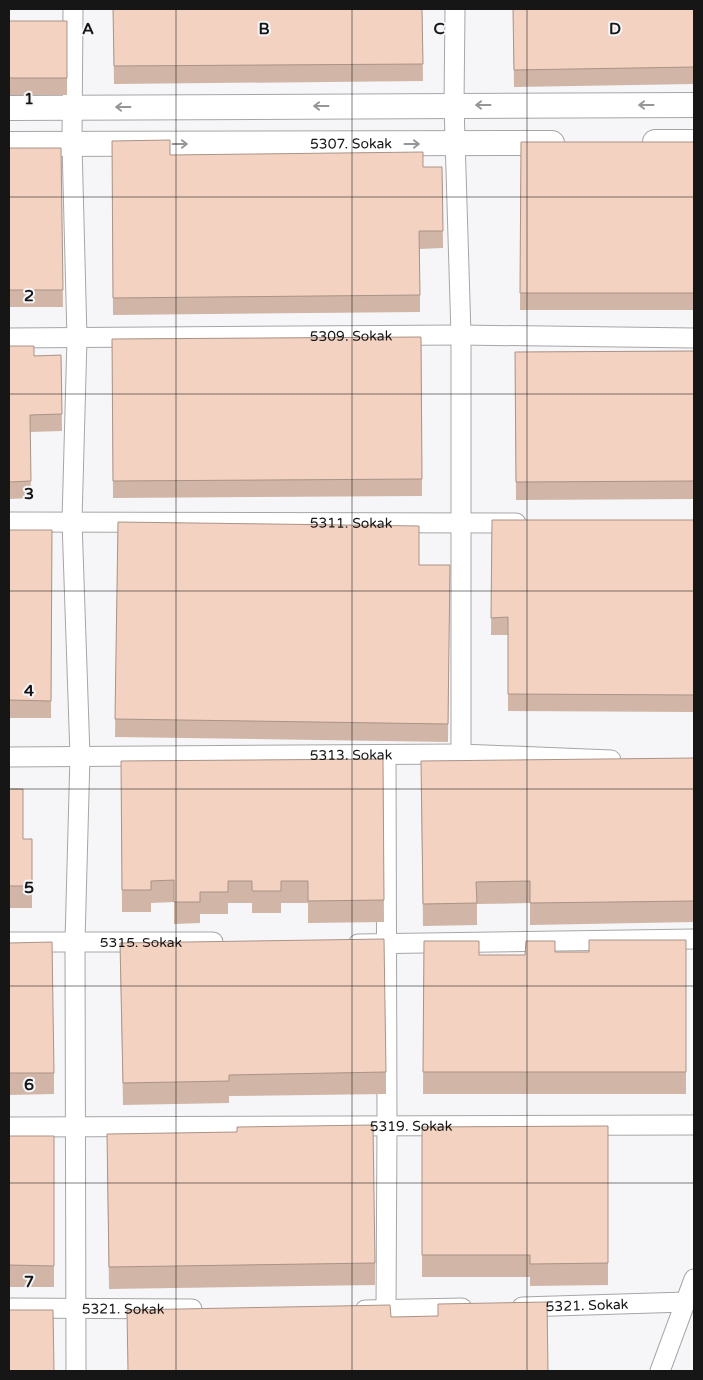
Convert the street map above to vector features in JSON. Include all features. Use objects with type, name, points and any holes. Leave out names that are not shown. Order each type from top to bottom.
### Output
[{"type":"street","points":[[73,9],[72,144],[77,338],[72,521],[80,756],[75,941],[76,1371]]},
{"type":"street","points":[[455,9],[454,105],[460,334],[461,754]]},
{"type":"street","points":[[9,108],[694,105]]},
{"type":"street","points":[[632,142],[694,142]]},
{"type":"street","name":"5307. Sokak","points":[[9,144],[573,143]]},
{"type":"street","name":"5309. Sokak","points":[[9,338],[460,334],[694,338]]},
{"type":"street","name":"5311. Sokak","points":[[9,522],[538,523]]},
{"type":"street","name":"5313. Sokak","points":[[9,757],[461,754],[626,761]]},
{"type":"street","points":[[386,755],[386,1311]]},
{"type":"street","points":[[338,944],[694,939]]},
{"type":"street","name":"5315. Sokak","points":[[9,942],[231,942]]},
{"type":"street","name":"5319. Sokak","points":[[9,1127],[694,1125]]},
{"type":"street","points":[[660,1371],[694,1280]]},
{"type":"street","name":"5321. Sokak","points":[[502,1307],[686,1302]]},
{"type":"street","name":"5321. Sokak","points":[[9,1308],[211,1310]]},
{"type":"street","points":[[347,1310],[386,1311],[482,1308]]},
{"type":"building","points":[[113,9],[422,9],[423,64],[114,66]]},
{"type":"building","points":[[513,9],[694,9],[694,67],[514,70]]},
{"type":"building","points":[[9,21],[67,21],[67,78],[9,78]]},
{"type":"building","points":[[170,140],[170,155],[423,152],[423,167],[442,167],[443,231],[419,231],[420,295],[113,298],[112,141]]},
{"type":"building","points":[[521,142],[694,142],[694,293],[520,293]]},
{"type":"building","points":[[9,148],[61,148],[63,290],[9,290]]},
{"type":"building","points":[[421,337],[422,479],[113,481],[112,339]]},
{"type":"building","points":[[9,346],[34,346],[34,356],[61,355],[62,414],[30,415],[31,481],[9,482]]},
{"type":"building","points":[[694,351],[694,481],[516,482],[515,352]]},
{"type":"building","points":[[492,520],[694,520],[694,695],[508,694],[508,617],[491,618]]},
{"type":"building","points":[[118,522],[419,526],[419,565],[450,565],[448,724],[115,719]]},
{"type":"building","points":[[9,530],[52,530],[51,701],[9,700]]},
{"type":"building","points":[[694,758],[694,901],[530,903],[530,881],[476,882],[477,903],[423,904],[421,761]]},
{"type":"building","points":[[383,759],[384,900],[308,901],[308,881],[281,881],[281,891],[252,891],[252,881],[228,881],[228,892],[200,892],[200,902],[174,902],[174,880],[151,881],[151,890],[122,890],[121,761]]},
{"type":"building","points":[[9,789],[23,789],[23,839],[32,839],[32,886],[9,886]]},
{"type":"building","points":[[384,939],[386,1072],[229,1075],[229,1081],[123,1083],[120,943]]},
{"type":"building","points":[[589,940],[686,940],[686,1072],[423,1072],[424,941],[479,941],[479,955],[525,955],[526,941],[555,941],[555,952],[589,952]]},
{"type":"building","points":[[52,942],[54,1073],[9,1073],[9,943]]},
{"type":"building","points":[[373,1125],[375,1263],[109,1267],[107,1134],[237,1132],[237,1127]]},
{"type":"building","points":[[608,1126],[608,1263],[530,1264],[530,1255],[422,1255],[422,1127]]},
{"type":"building","points":[[9,1136],[54,1136],[54,1266],[9,1265]]},
{"type":"building","points":[[547,1302],[548,1371],[128,1371],[127,1310],[390,1305],[391,1317],[438,1316],[438,1304]]},
{"type":"building","points":[[9,1310],[53,1310],[54,1371],[9,1371]]}]
